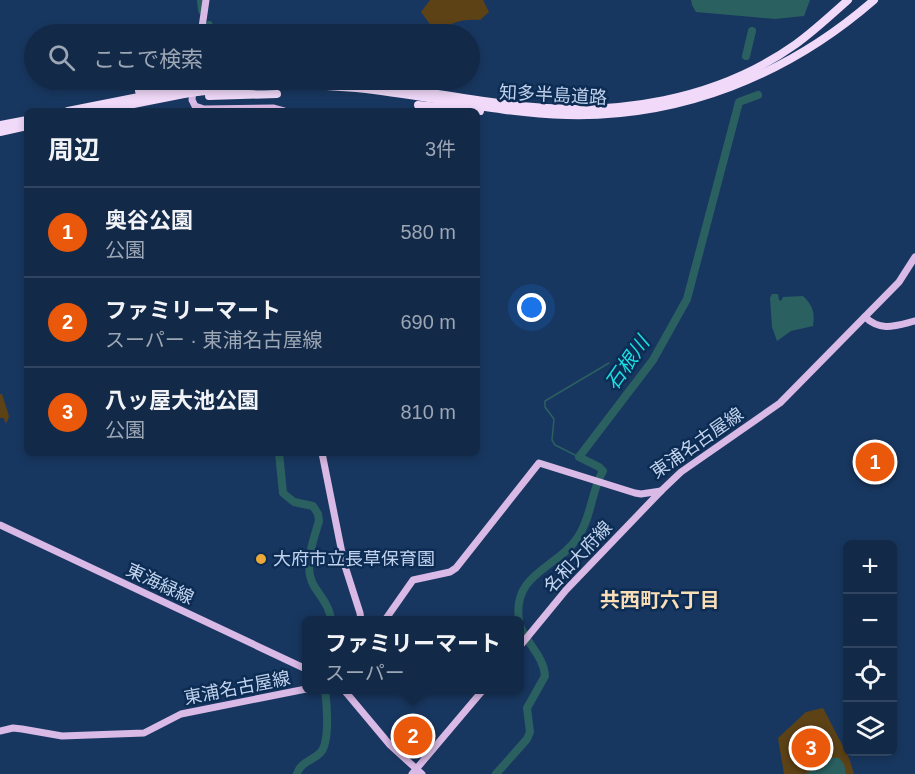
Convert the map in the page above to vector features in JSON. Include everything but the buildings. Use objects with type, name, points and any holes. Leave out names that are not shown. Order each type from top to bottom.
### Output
[{"type":"highway","name":"知多半島道路","points":[[415,90],[495,102],[566,109],[642,104],[696,92],[771,60],[804,38],[848,0]]},
{"type":"highway","name":"知多半島道路","points":[[370,90],[522,112],[566,115],[644,111],[698,99],[743,83],[775,67],[846,23],[874,0]]},
{"type":"highway","name":"知多半島道路","points":[[102,108],[183,90]]},
{"type":"highway","points":[[212,90],[277,94]]},
{"type":"highway","points":[[443,90],[477,94],[495,102]]},
{"type":"highway","points":[[418,105],[442,108]]},
{"type":"highway","points":[[480,111],[522,112]]},
{"type":"highway","points":[[0,125],[24,121]]},
{"type":"highway","points":[[0,132],[24,127]]},
{"type":"main road","points":[[202,24],[206,0]]},
{"type":"main road","points":[[196,90],[192,100],[195,106],[201,108]]},
{"type":"main road","points":[[915,257],[899,282],[865,317],[874,325],[882,327],[915,321]]},
{"type":"main road","name":"東浦名古屋線","points":[[388,616],[413,580],[450,572],[456,568],[539,464],[641,494],[661,491],[681,472],[780,403],[865,317]]},
{"type":"main road","points":[[323,456],[344,563],[360,616]]},
{"type":"main road","name":"名和大府線","points":[[524,640],[567,590],[661,491]]},
{"type":"main road","name":"東海緑線","points":[[0,525],[302,667]]},
{"type":"main road","name":"東浦名古屋線","points":[[0,731],[13,728],[62,736],[144,734],[182,714],[302,690]]},
{"type":"main road","points":[[347,694],[416,772],[480,694]]},
{"type":"shaded area","points":[[430,0],[483,0],[489,12],[480,20],[430,24],[421,12]]},
{"type":"shaded area","points":[[691,0],[810,0],[804,16],[775,19],[696,12]]},
{"type":"shaded area","points":[[772,294],[778,294],[781,301],[783,297],[803,296],[813,310],[813,326],[791,331],[777,341],[772,327],[770,298]]},
{"type":"shaded area","points":[[0,394],[2,394],[9,416],[5,423],[4,418],[0,418]]},
{"type":"shaded area","points":[[861,449],[887,451],[884,484],[868,473]]},
{"type":"shaded area","points":[[823,708],[843,746],[843,756],[848,756],[854,774],[784,774],[778,738],[806,712]]},
{"type":"shaded area","points":[[826,757],[839,758],[844,764],[846,774],[806,774]]},
{"type":"waterway","points":[[201,0],[202,10]]},
{"type":"waterway","name":"石根川","points":[[746,56],[752,31]]},
{"type":"waterway","name":"石根川","points":[[519,616],[522,592],[529,581],[569,548],[583,529],[603,471],[579,457],[653,360],[687,299],[739,102],[758,95]]},
{"type":"waterway","points":[[579,457],[555,445],[552,440],[554,419],[545,407],[545,401],[609,363]]},
{"type":"waterway","points":[[279,456],[283,493],[294,502],[313,506],[318,514],[319,521],[310,554],[309,571],[314,586],[327,606],[330,616]]},
{"type":"waterway","name":"石根川","points":[[496,774],[527,739],[530,732],[527,708],[545,676],[542,662],[524,634]]},
{"type":"waterway","points":[[297,774],[301,766],[318,755],[324,747],[327,722],[325,694]]},
{"type":"place","name":"奥谷公園","points":[[875,462]]},
{"type":"place","name":"大府市立長草保育園","points":[[261,559]]},
{"type":"place","name":"ファミリーマート","points":[[413,736]]},
{"type":"place","name":"八ッ屋大池公園","points":[[811,748]]},
{"type":"district","name":"共西町六丁目","points":[[660,600]]}]
